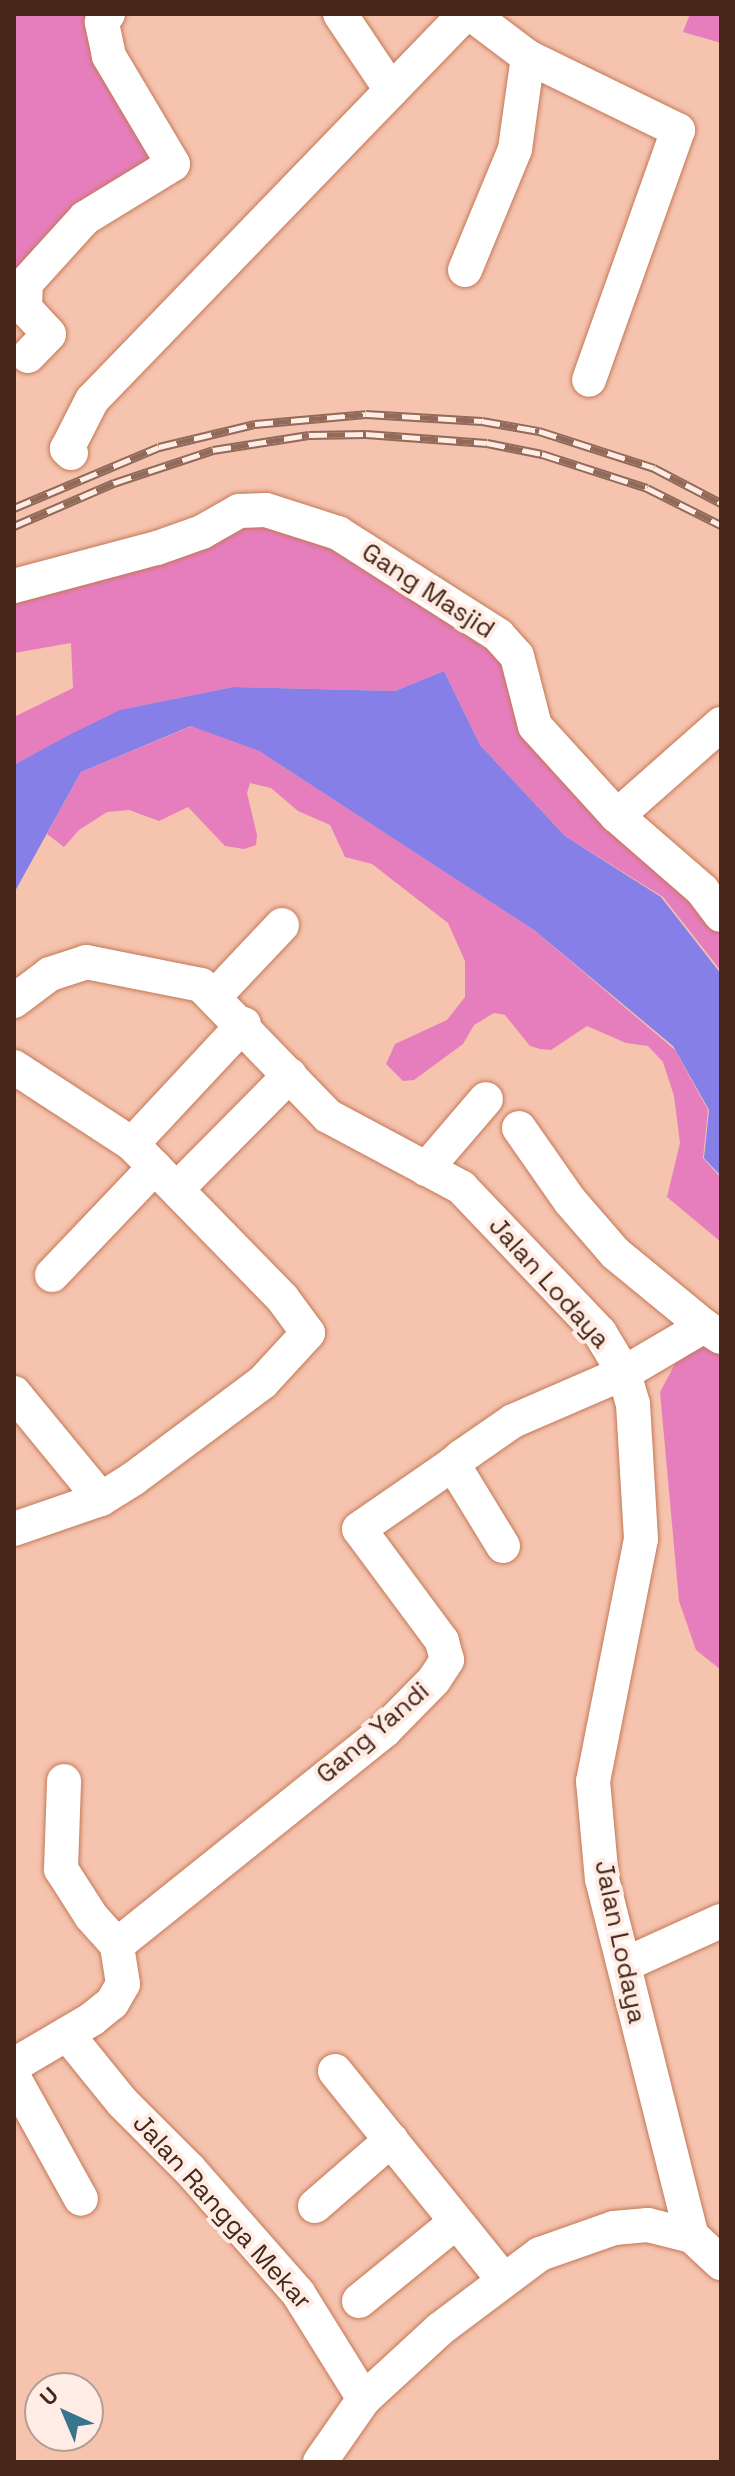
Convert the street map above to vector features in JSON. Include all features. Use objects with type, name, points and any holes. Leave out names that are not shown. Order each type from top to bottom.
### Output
[{"type":"street","points":[[28,356],[49,334],[25,308],[26,283],[85,218],[173,164],[109,56],[102,22],[108,14]]},
{"type":"street","points":[[340,14],[391,90]]},
{"type":"street","points":[[71,453],[67,449],[92,400],[468,14],[528,57],[678,130],[589,380]]},
{"type":"street","points":[[465,270],[511,163],[528,57]]},
{"type":"street","name":"Gang Masjid","points":[[14,586],[157,548],[202,532],[239,511],[266,510],[313,522],[498,635],[517,656],[535,726],[617,816],[702,890],[721,915]]},
{"type":"street","points":[[617,816],[721,724]]},
{"type":"street","points":[[214,997],[282,925]]},
{"type":"street","name":"Jalan Lodaya","points":[[14,1001],[50,974],[86,962],[190,979],[244,1024],[328,1116],[461,1187],[600,1333],[624,1373],[633,1404],[641,1539],[593,1781],[602,1879],[626,1964],[658,2113],[678,2165],[692,2236]]},
{"type":"street","points":[[52,1275],[155,1166],[244,1024]]},
{"type":"street","points":[[14,1067],[155,1166],[306,1328],[306,1339],[287,1359],[101,1499],[14,1529]]},
{"type":"street","points":[[155,1166],[290,1075]]},
{"type":"street","points":[[426,1169],[486,1099]]},
{"type":"street","points":[[503,1546],[453,1464],[500,1428],[713,1332],[615,1253],[570,1201],[519,1128]]},
{"type":"street","points":[[14,1393],[101,1499]]},
{"type":"street","name":"Gang Yandi","points":[[117,1945],[384,1731],[434,1680],[447,1660],[442,1641],[359,1529],[453,1464]]},
{"type":"street","points":[[14,2065],[112,2003],[123,1984],[117,1945],[91,1916],[61,1869],[64,1781]]},
{"type":"street","points":[[626,1964],[721,1921]]},
{"type":"street","name":"Jalan Rangga Mekar","points":[[67,2034],[122,2102],[190,2170],[298,2293],[364,2399]]},
{"type":"street","points":[[335,2071],[503,2279]]},
{"type":"street","points":[[14,2078],[81,2199]]},
{"type":"street","points":[[315,2206],[391,2140]]},
{"type":"street","points":[[359,2301],[456,2222]]},
{"type":"street","points":[[320,2462],[364,2399],[503,2279],[540,2254],[614,2228],[648,2225],[692,2236],[721,2263]]},
{"type":"shaded area","points":[[14,14],[109,14],[102,24],[180,163],[14,287]]},
{"type":"shaded area","points":[[690,14],[721,14],[721,43],[683,32]]},
{"type":"shaded area","points":[[266,510],[479,621],[532,702],[721,916],[721,971],[663,897],[565,836],[480,745],[444,671],[395,691],[233,687],[121,710],[14,765],[14,717],[73,688],[71,643],[14,653],[14,586]]},
{"type":"shaded area","points":[[444,671],[480,745],[565,836],[661,897],[721,974],[721,1176],[704,1158],[709,1110],[673,1046],[534,930],[259,751],[191,726],[81,772],[14,893],[14,765],[67,736],[120,710],[233,687],[395,691]]},
{"type":"shaded area","points":[[192,726],[259,751],[534,930],[675,1050],[708,1110],[703,1158],[721,1178],[721,1242],[667,1197],[680,1143],[674,1096],[663,1062],[648,1046],[626,1043],[587,1026],[551,1050],[540,1049],[530,1046],[505,1015],[494,1013],[474,1025],[463,1044],[414,1080],[403,1081],[386,1064],[395,1044],[447,1020],[465,997],[465,961],[448,923],[372,864],[345,857],[330,825],[298,811],[271,788],[250,783],[247,793],[257,835],[256,845],[244,849],[225,846],[188,807],[159,821],[129,810],[107,812],[79,830],[64,847],[47,834],[81,772]]},
{"type":"shaded area","points":[[721,1346],[721,1670],[696,1650],[679,1601],[660,1392],[684,1347]]},
{"type":"railway","points":[[14,508],[159,447],[255,424],[366,414],[482,421],[539,431],[654,468],[721,503]]},
{"type":"railway","points":[[14,526],[114,483],[213,450],[309,435],[366,434],[487,443],[542,454],[647,488],[721,525]]}]
